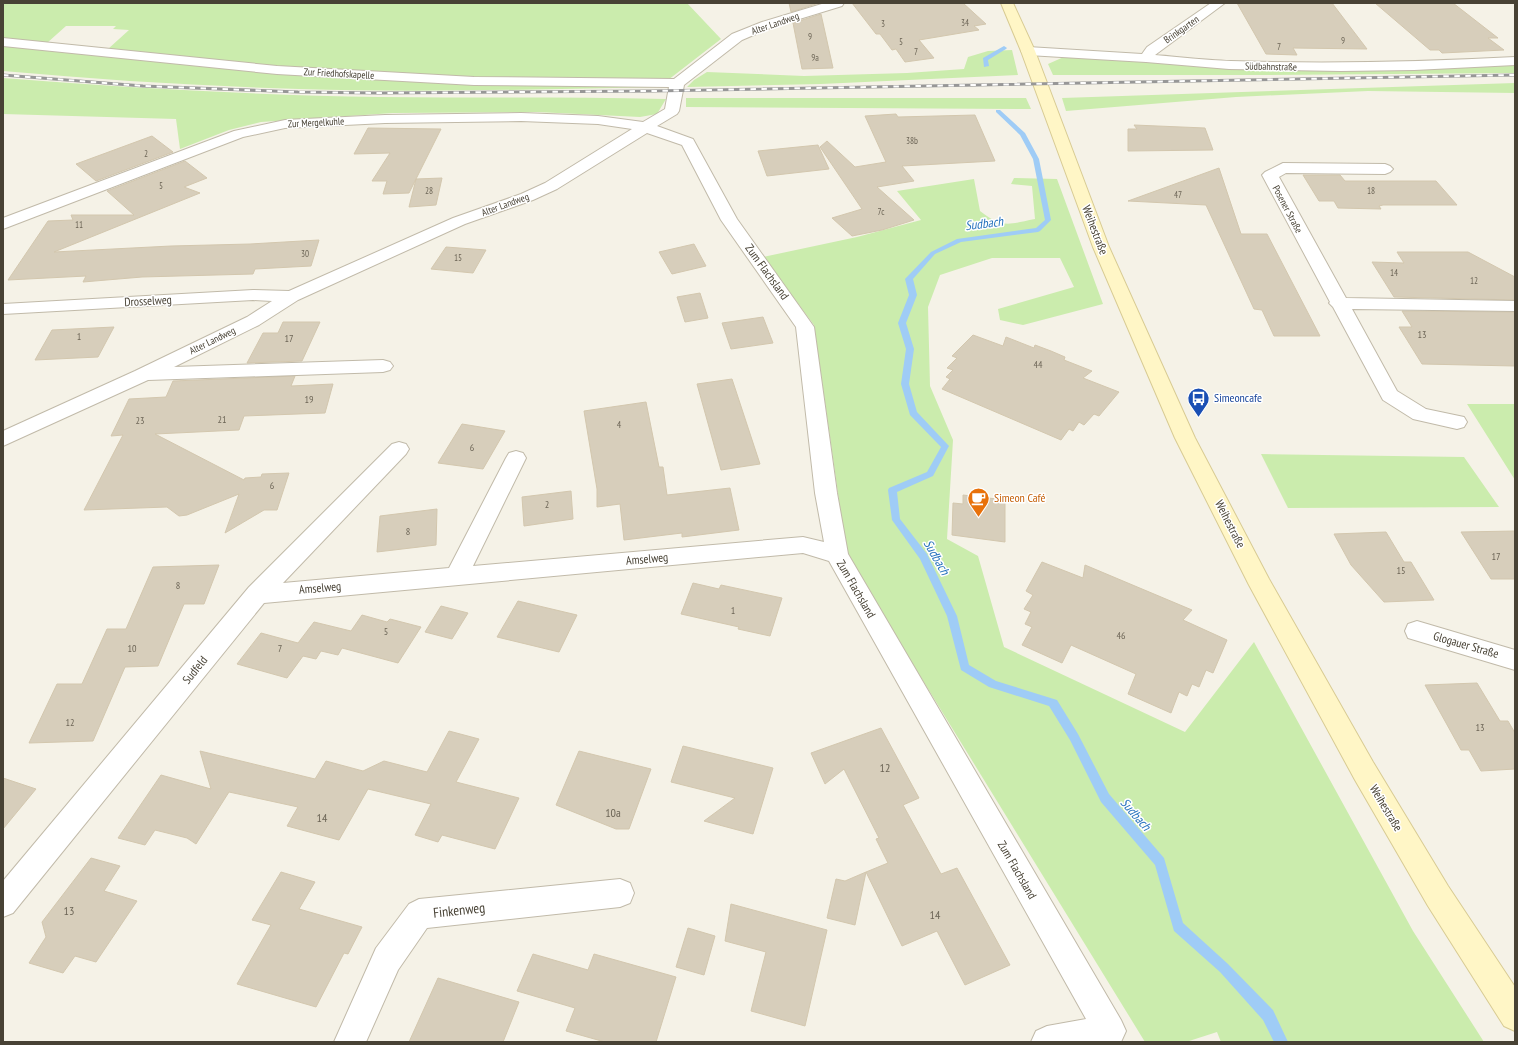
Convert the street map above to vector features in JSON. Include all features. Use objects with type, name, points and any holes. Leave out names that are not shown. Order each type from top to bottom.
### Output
[{"type":"main road","name":"Weihestraße","points":[[1007,3],[1028,51],[1101,247],[1185,438],[1261,585],[1364,771],[1438,896],[1515,1015]]},
{"type":"street","name":"Alter Landweg","points":[[3,439],[253,320],[292,296],[458,221],[527,197],[551,186],[672,111],[677,83],[737,37],[766,25],[838,3]]},
{"type":"street","name":"Brinkgarten","points":[[1146,58],[1152,50],[1219,3]]},
{"type":"street","name":"Zur Friedhofskapelle","points":[[3,42],[284,70],[474,81],[677,83]]},
{"type":"street","name":"Südbahnstraße","points":[[1028,51],[1146,58],[1229,65],[1341,67],[1414,66],[1515,61]]},
{"type":"street","name":"Zur Mergelkuhle","points":[[3,224],[239,134],[285,124],[385,119],[521,117],[598,120],[645,127]]},
{"type":"street","name":"Zum Flachsland","points":[[645,127],[688,142],[729,220],[805,327],[826,493],[837,555],[1110,1031],[1047,1042]]},
{"type":"street","name":"Posener Straße","points":[[1385,169],[1283,168],[1270,175],[1338,303],[1390,395],[1420,414],[1457,422]]},
{"type":"street","name":"Drosselweg","points":[[3,309],[252,295],[292,296]]},
{"type":"street","points":[[1338,303],[1515,306]]},
{"type":"street","name":"Alter Landweg","points":[[142,374],[382,366]]},
{"type":"street","name":"Sudfeld","points":[[3,903],[257,594],[399,449]]},
{"type":"street","points":[[456,576],[516,458]]},
{"type":"street","name":"Amselweg","points":[[257,594],[803,545],[837,555]]},
{"type":"street","name":"Glogauer Straße","points":[[1417,631],[1515,660]]},
{"type":"street","name":"Finkenweg","points":[[350,1042],[387,959],[419,914],[620,893]]},
{"type":"green space","points":[[3,3],[687,3],[721,39],[668,80],[476,78],[278,67],[108,49],[129,30],[113,29],[116,26],[66,26],[47,43],[3,38]]},
{"type":"green space","points":[[3,44],[476,83],[667,87],[391,91],[299,89],[114,80],[3,71]]},
{"type":"green space","points":[[1012,50],[1018,75],[821,84],[687,87],[694,80],[707,72],[804,76],[907,73],[964,69],[968,57],[988,51]]},
{"type":"green space","points":[[1066,56],[1235,67],[1515,65],[1515,73],[1053,75],[1048,64]]},
{"type":"green space","points":[[3,78],[144,88],[285,95],[666,99],[657,114],[640,117],[537,112],[393,113],[261,122],[229,130],[180,149],[176,119],[3,114]]},
{"type":"green space","points":[[1515,83],[1515,93],[1368,91],[1236,97],[1066,111],[1062,98]]},
{"type":"green space","points":[[686,98],[1026,98],[1031,109],[686,107]]},
{"type":"green space","points":[[1014,178],[1057,179],[1103,304],[1023,325],[1000,320],[998,309],[1074,287],[1060,258],[992,258],[940,275],[928,307],[930,386],[953,440],[947,539],[978,556],[1004,647],[1185,732],[1254,642],[1413,931],[1484,1042],[1221,1042],[1217,1032],[1186,1042],[1145,1042],[847,557],[814,325],[763,257],[857,237],[921,220],[897,191],[974,179],[980,211],[988,217],[1006,224],[1035,219],[1032,186],[1011,184]]},
{"type":"green space","points":[[1467,404],[1515,404],[1515,480]]},
{"type":"green space","points":[[1261,454],[1464,457],[1499,507],[1288,508]]},
{"type":"building","points":[[789,3],[819,3],[791,12]]},
{"type":"building","points":[[852,3],[963,3],[986,24],[974,26],[979,30],[919,40],[934,58],[905,62],[896,49],[892,50],[880,34],[876,34]]},
{"type":"building","points":[[1237,3],[1332,3],[1367,49],[1293,48],[1297,55],[1266,54]]},
{"type":"building","points":[[1375,3],[1453,3],[1498,38],[1488,38],[1504,50],[1442,53],[1439,50],[1430,50]]},
{"type":"building","points":[[821,14],[833,68],[802,69],[793,23]]},
{"type":"building","points":[[896,114],[898,117],[975,115],[995,161],[902,166],[914,181],[877,187],[914,220],[882,230],[852,236],[832,218],[862,209],[820,147],[827,141],[855,167],[886,162],[865,116]]},
{"type":"building","points":[[1134,125],[1205,128],[1213,150],[1128,151],[1128,129],[1137,129]]},
{"type":"building","points":[[368,128],[441,129],[409,193],[383,194],[387,181],[372,181],[390,153],[354,154]]},
{"type":"building","points":[[152,136],[173,152],[96,181],[76,164]]},
{"type":"building","points":[[818,145],[829,169],[767,176],[758,151]]},
{"type":"building","points":[[185,161],[207,178],[184,187],[200,193],[54,252],[319,240],[311,266],[255,269],[253,274],[142,277],[83,282],[86,276],[8,280],[48,221],[73,220],[71,215],[134,215],[107,191]]},
{"type":"building","points":[[1219,168],[1241,234],[1267,234],[1320,336],[1274,336],[1262,310],[1254,309],[1206,205],[1128,201]]},
{"type":"building","points":[[1303,175],[1340,175],[1345,181],[1436,181],[1457,205],[1383,205],[1379,206],[1381,209],[1338,208],[1334,201],[1319,201]]},
{"type":"building","points":[[442,178],[436,205],[409,207],[416,179]]},
{"type":"building","points":[[694,244],[706,266],[672,274],[659,252]]},
{"type":"building","points":[[446,247],[486,250],[473,273],[431,269]]},
{"type":"building","points":[[1397,252],[1468,252],[1515,277],[1515,300],[1394,297],[1372,262],[1404,263]]},
{"type":"building","points":[[700,293],[708,318],[685,322],[677,297]]},
{"type":"building","points":[[1402,311],[1515,312],[1515,366],[1422,364],[1399,327],[1412,327]]},
{"type":"building","points":[[763,317],[773,343],[731,349],[722,323]]},
{"type":"building","points":[[283,322],[320,322],[302,361],[247,363],[263,333],[278,333]]},
{"type":"building","points":[[114,327],[98,357],[35,360],[52,330]]},
{"type":"building","points":[[973,335],[1003,346],[1006,337],[1034,348],[1035,345],[1051,351],[1065,357],[1064,360],[1092,371],[1083,378],[1119,392],[1099,416],[1094,414],[1084,425],[1079,422],[1073,431],[1069,429],[1061,440],[942,389],[950,379],[946,377],[953,370],[947,368],[957,358],[952,356]]},
{"type":"building","points":[[295,376],[291,386],[333,384],[325,413],[244,416],[239,430],[155,434],[244,480],[245,478],[261,477],[262,474],[289,473],[277,510],[264,510],[225,533],[239,494],[187,515],[179,516],[167,507],[84,510],[123,435],[111,436],[129,399],[166,397],[173,381]]},
{"type":"building","points":[[732,379],[760,464],[721,470],[697,384]]},
{"type":"building","points":[[646,402],[659,467],[663,467],[667,495],[730,488],[739,530],[682,537],[682,533],[624,540],[620,504],[597,507],[597,489],[584,411]]},
{"type":"building","points":[[462,424],[505,431],[483,469],[438,463]]},
{"type":"building","points":[[571,491],[573,519],[524,526],[522,497]]},
{"type":"building","points":[[963,495],[1005,500],[1005,542],[952,535],[953,503],[963,504]]},
{"type":"building","points":[[437,509],[436,545],[377,552],[380,516]]},
{"type":"building","points":[[1515,531],[1515,579],[1491,579],[1461,532]]},
{"type":"building","points":[[1386,532],[1404,562],[1411,562],[1434,600],[1384,602],[1351,565],[1334,534]]},
{"type":"building","points":[[1042,562],[1083,578],[1085,565],[1192,610],[1183,620],[1227,640],[1213,673],[1206,670],[1199,687],[1192,684],[1187,696],[1179,692],[1171,713],[1128,694],[1136,674],[1071,645],[1062,663],[1022,645],[1032,627],[1025,624],[1031,612],[1024,609],[1033,595],[1026,591]]},
{"type":"building","points":[[219,565],[204,604],[184,604],[158,666],[125,667],[93,741],[29,743],[57,684],[82,684],[107,629],[126,629],[153,567]]},
{"type":"building","points":[[693,583],[719,589],[721,585],[782,598],[770,636],[738,629],[739,627],[681,614]]},
{"type":"building","points":[[518,601],[577,615],[559,652],[497,637]]},
{"type":"building","points":[[441,606],[468,613],[452,639],[425,632]]},
{"type":"building","points":[[362,615],[387,622],[390,619],[421,627],[398,663],[342,648],[338,655],[321,651],[316,659],[303,656],[287,678],[237,664],[261,633],[298,643],[314,622],[351,631]]},
{"type":"building","points":[[1477,683],[1500,721],[1508,721],[1515,733],[1515,769],[1481,771],[1469,750],[1461,750],[1425,685]]},
{"type":"building","points":[[881,728],[919,798],[903,805],[941,874],[957,868],[1010,965],[965,985],[937,931],[902,946],[866,872],[888,863],[876,839],[879,838],[844,769],[825,784],[811,753]]},
{"type":"building","points":[[449,731],[479,739],[456,782],[519,798],[495,849],[442,835],[438,842],[415,835],[431,804],[368,789],[339,840],[287,826],[298,807],[229,792],[196,844],[187,838],[155,830],[145,845],[118,838],[161,775],[211,789],[200,751],[315,779],[326,761],[363,771],[384,761],[427,772]]},
{"type":"building","points":[[683,746],[773,768],[753,834],[704,821],[735,798],[671,782]]},
{"type":"building","points":[[579,751],[651,769],[629,829],[616,829],[556,805]]},
{"type":"building","points":[[3,778],[36,789],[3,829]]},
{"type":"building","points":[[91,858],[120,866],[104,891],[137,901],[96,962],[75,956],[63,973],[29,963],[46,937],[42,922]]},
{"type":"building","points":[[281,872],[315,882],[299,909],[362,927],[348,954],[344,953],[316,1007],[237,984],[271,925],[252,920]]},
{"type":"building","points":[[866,872],[855,925],[827,918],[836,879],[845,881]]},
{"type":"building","points":[[731,904],[827,930],[805,1026],[751,1011],[766,952],[725,941]]},
{"type":"building","points":[[688,928],[715,936],[704,975],[676,967]]},
{"type":"building","points":[[533,954],[588,970],[594,954],[676,977],[656,1042],[605,1042],[566,1031],[575,1008],[517,991]]},
{"type":"building","points":[[438,978],[519,1002],[503,1042],[409,1042]]},
{"type":"waterway","name":"Sudbach","points":[[986,66],[985,59],[1004,48]]},
{"type":"waterway","name":"Sudbach","points":[[998,111],[1023,134],[1036,159],[1048,220],[1038,230],[959,240],[933,253],[909,279],[913,295],[902,323],[910,349],[905,384],[913,413],[945,446],[930,474],[892,490],[896,520],[924,557],[952,616],[965,667],[993,684],[1053,703],[1074,737],[1105,798],[1160,862],[1178,927],[1224,968],[1268,1015],[1281,1042]]},
{"type":"railway","points":[[3,75],[143,86],[298,92],[378,93],[652,91],[1515,75]]},
{"type":"place","name":"Simeoncafe","points":[[1198,418]]},
{"type":"place","name":"Simeon Café","points":[[979,518]]}]
